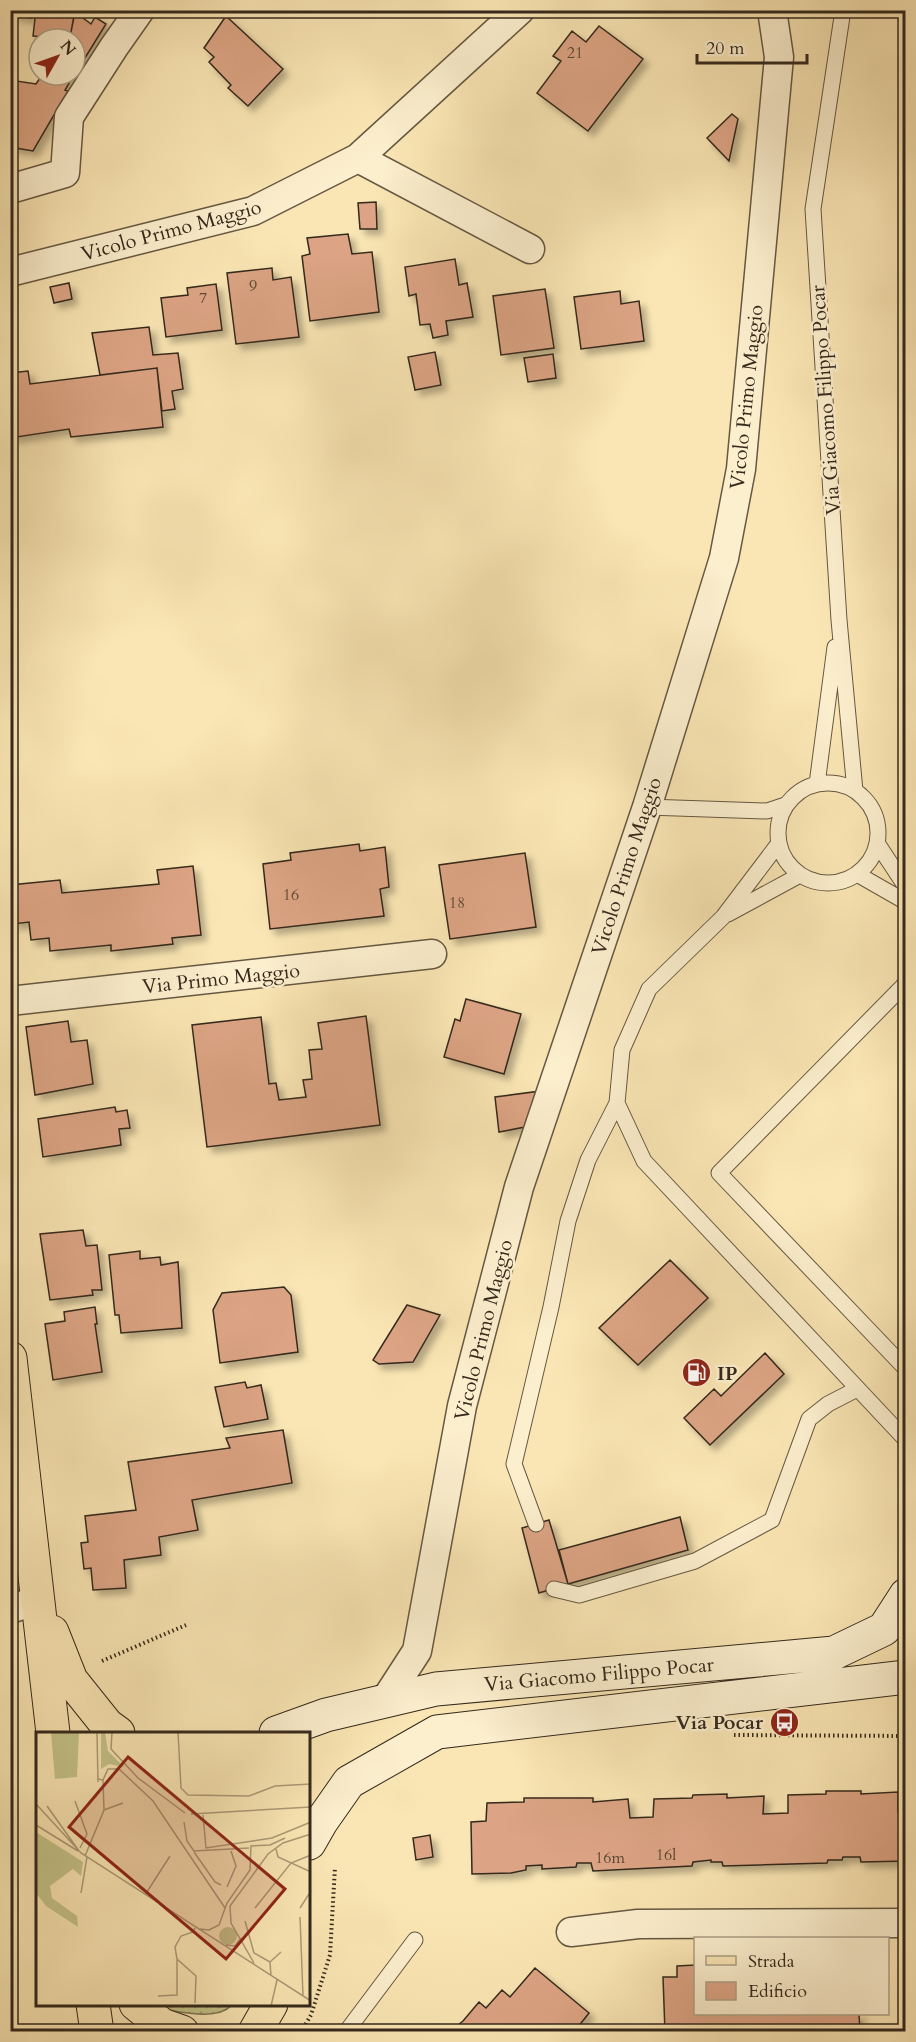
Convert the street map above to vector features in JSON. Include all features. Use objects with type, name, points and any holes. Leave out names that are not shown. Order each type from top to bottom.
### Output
[{"type":"main road","points":[[10,1358],[25,1605],[48,1696],[53,1732]]},
{"type":"main road","name":"Via Giacomo Filippo Pocar","points":[[279,1732],[326,1715],[436,1689],[834,1653],[884,1629],[906,1596]]},
{"type":"main road","points":[[25,1605],[66,1666],[71,1680],[107,1725],[117,1732]]},
{"type":"main road","name":"Via Giacomo Filippo Pocar","points":[[310,1841],[349,1782],[437,1732],[906,1677]]},
{"type":"main road","points":[[48,1696],[62,1714],[68,1732]]},
{"type":"main road","points":[[93,2006],[97,2031]]},
{"type":"main road","points":[[116,2006],[120,2031]]},
{"type":"main road","points":[[138,2006],[162,2025],[182,2031]]},
{"type":"street","points":[[10,189],[65,173],[69,117],[140,10]]},
{"type":"street","name":"Vicolo Primo Maggio","points":[[10,272],[253,211],[358,158],[520,10]]},
{"type":"street","name":"Vicolo Primo Maggio","points":[[384,1702],[417,1651],[462,1406],[519,1187],[647,807],[724,558],[741,469],[779,57],[772,10]]},
{"type":"street","points":[[358,158],[530,249]]},
{"type":"street","name":"Via Primo Maggio","points":[[10,1001],[432,954]]},
{"type":"street","points":[[571,1932],[638,1924],[906,1923]]},
{"type":"lane","name":"Via Giacomo Filippo Pocar","points":[[843,10],[813,209],[839,620],[855,791]]},
{"type":"lane","points":[[817,784],[839,620]]},
{"type":"lane","points":[[647,807],[767,811],[785,805],[805,788],[817,784],[843,785],[855,791],[874,813],[878,828],[873,855],[857,874],[844,880],[829,883],[814,881],[800,874],[790,866],[779,843],[777,830],[785,805]]},
{"type":"lane","points":[[536,1524],[514,1464],[551,1307],[568,1221],[588,1160],[617,1103],[622,1050],[649,989],[723,917],[779,843]]},
{"type":"lane","points":[[877,843],[906,887]]},
{"type":"lane","points":[[723,917],[800,874]]},
{"type":"lane","points":[[857,874],[906,902]]},
{"type":"lane","points":[[906,983],[719,1173],[906,1369]]},
{"type":"lane","points":[[617,1103],[644,1161],[906,1440]]},
{"type":"lane","points":[[554,1589],[579,1595],[695,1561],[772,1521],[809,1419],[828,1404],[857,1389]]},
{"type":"lane","points":[[346,2031],[415,1940]]},
{"type":"path","points":[[66,1666],[101,1661],[186,1625]]},
{"type":"path","points":[[301,2031],[311,2015],[330,1955],[335,1864]]},
{"type":"shaded area","points":[[159,2006],[231,2006],[218,2013],[209,2014],[162,2009]]},
{"type":"building","points":[[10,10],[32,10],[31,18],[10,14]]},
{"type":"building","points":[[36,10],[75,10],[72,27],[34,27]]},
{"type":"building","points":[[75,12],[91,24],[95,17],[106,24],[87,55],[87,27],[72,27]]},
{"type":"building","points":[[226,16],[283,69],[248,106],[228,88],[231,85],[209,62],[214,57],[204,48]]},
{"type":"building","points":[[599,26],[643,59],[588,131],[537,93],[561,61],[553,56],[572,31],[586,42]]},
{"type":"building","points":[[10,80],[27,83],[27,87],[67,87],[65,90],[68,91],[33,151],[10,147]]},
{"type":"building","points":[[732,114],[738,119],[729,161],[707,138]]},
{"type":"building","points":[[376,202],[377,229],[360,229],[358,203]]},
{"type":"building","points":[[348,234],[352,254],[372,252],[379,312],[310,321],[302,256],[310,254],[307,238]]},
{"type":"building","points":[[455,259],[459,285],[467,283],[473,317],[446,321],[448,335],[433,338],[430,324],[420,325],[416,294],[409,296],[405,267]]},
{"type":"building","points":[[272,268],[273,280],[291,277],[299,337],[236,344],[227,273]]},
{"type":"building","points":[[69,283],[72,299],[54,303],[50,287]]},
{"type":"building","points":[[216,284],[222,330],[166,337],[161,298],[188,295],[187,288]]},
{"type":"building","points":[[545,289],[554,348],[501,355],[493,296]]},
{"type":"building","points":[[620,291],[621,304],[639,301],[644,341],[581,349],[574,297]]},
{"type":"building","points":[[149,327],[153,355],[178,353],[183,389],[172,391],[175,409],[162,411],[157,368],[100,375],[92,333]]},
{"type":"building","points":[[435,352],[441,385],[415,390],[408,357]]},
{"type":"building","points":[[553,354],[556,378],[528,382],[524,358]]},
{"type":"building","points":[[157,368],[163,427],[71,437],[69,429],[10,438],[10,373],[28,371],[30,384]]},
{"type":"building","points":[[359,844],[360,851],[385,847],[389,887],[380,889],[384,916],[270,929],[263,864],[291,860],[290,853]]},
{"type":"building","points":[[525,853],[536,927],[450,939],[439,865]]},
{"type":"building","points":[[193,866],[201,935],[172,938],[173,944],[111,951],[111,945],[50,951],[49,938],[31,940],[29,922],[13,924],[10,885],[60,880],[62,893],[159,884],[157,870]]},
{"type":"building","points":[[466,999],[521,1014],[504,1074],[444,1057],[455,1019],[460,1021]]},
{"type":"building","points":[[366,1016],[380,1125],[207,1147],[192,1025],[261,1017],[269,1084],[276,1083],[279,1100],[306,1097],[303,1080],[312,1079],[309,1050],[322,1049],[318,1023]]},
{"type":"building","points":[[68,1021],[71,1042],[87,1040],[93,1084],[35,1095],[26,1027]]},
{"type":"building","points":[[541,1091],[530,1126],[499,1132],[495,1097]]},
{"type":"building","points":[[115,1107],[116,1112],[127,1110],[130,1128],[119,1129],[121,1145],[43,1157],[38,1119]]},
{"type":"building","points":[[83,1230],[86,1246],[97,1245],[102,1290],[92,1290],[93,1295],[50,1300],[40,1234]]},
{"type":"building","points":[[140,1251],[140,1259],[160,1257],[161,1265],[178,1262],[182,1328],[121,1333],[119,1315],[115,1315],[109,1255]]},
{"type":"building","points":[[670,1260],[708,1298],[638,1365],[599,1328]]},
{"type":"building","points":[[284,1287],[291,1295],[298,1352],[220,1363],[213,1310],[222,1293]]},
{"type":"building","points":[[407,1305],[440,1315],[413,1362],[379,1364],[373,1360]]},
{"type":"building","points":[[95,1307],[97,1324],[95,1324],[102,1372],[53,1380],[45,1324],[65,1321],[64,1312]]},
{"type":"building","points":[[765,1353],[784,1374],[710,1445],[684,1418],[714,1389],[721,1396]]},
{"type":"building","points":[[245,1382],[247,1388],[261,1385],[268,1419],[224,1427],[215,1387]]},
{"type":"building","points":[[283,1430],[292,1483],[192,1500],[198,1530],[159,1537],[161,1555],[124,1560],[126,1588],[93,1590],[91,1568],[84,1569],[81,1543],[88,1542],[85,1516],[136,1510],[128,1462],[230,1448],[226,1438]]},
{"type":"building","points":[[680,1517],[688,1550],[568,1584],[559,1550]]},
{"type":"building","points":[[549,1520],[568,1584],[539,1593],[522,1528]]},
{"type":"building","points":[[826,1791],[861,1791],[861,1794],[898,1792],[898,1812],[906,1811],[906,1861],[861,1862],[860,1857],[843,1857],[842,1860],[828,1860],[827,1863],[723,1866],[722,1862],[711,1862],[711,1860],[693,1862],[692,1866],[593,1871],[591,1863],[577,1863],[576,1867],[542,1869],[542,1865],[526,1866],[526,1870],[511,1873],[472,1874],[471,1822],[486,1821],[487,1803],[524,1802],[524,1798],[593,1798],[593,1802],[628,1799],[630,1818],[653,1817],[654,1799],[727,1794],[727,1798],[764,1796],[763,1814],[788,1813],[788,1795],[826,1794]]},
{"type":"building","points":[[430,1835],[433,1857],[416,1860],[413,1838]]},
{"type":"building","points":[[694,1965],[694,2015],[859,2015],[860,2032],[665,2032],[663,1977],[677,1977],[677,1966]]},
{"type":"building","points":[[535,1968],[589,2013],[574,2032],[449,2032],[463,2021],[479,2002],[486,2008],[502,1990],[510,1997]]},
{"type":"place","name":"IP","points":[[696,1373]]},
{"type":"place","name":"Via Pocar","points":[[784,1722]]}]
